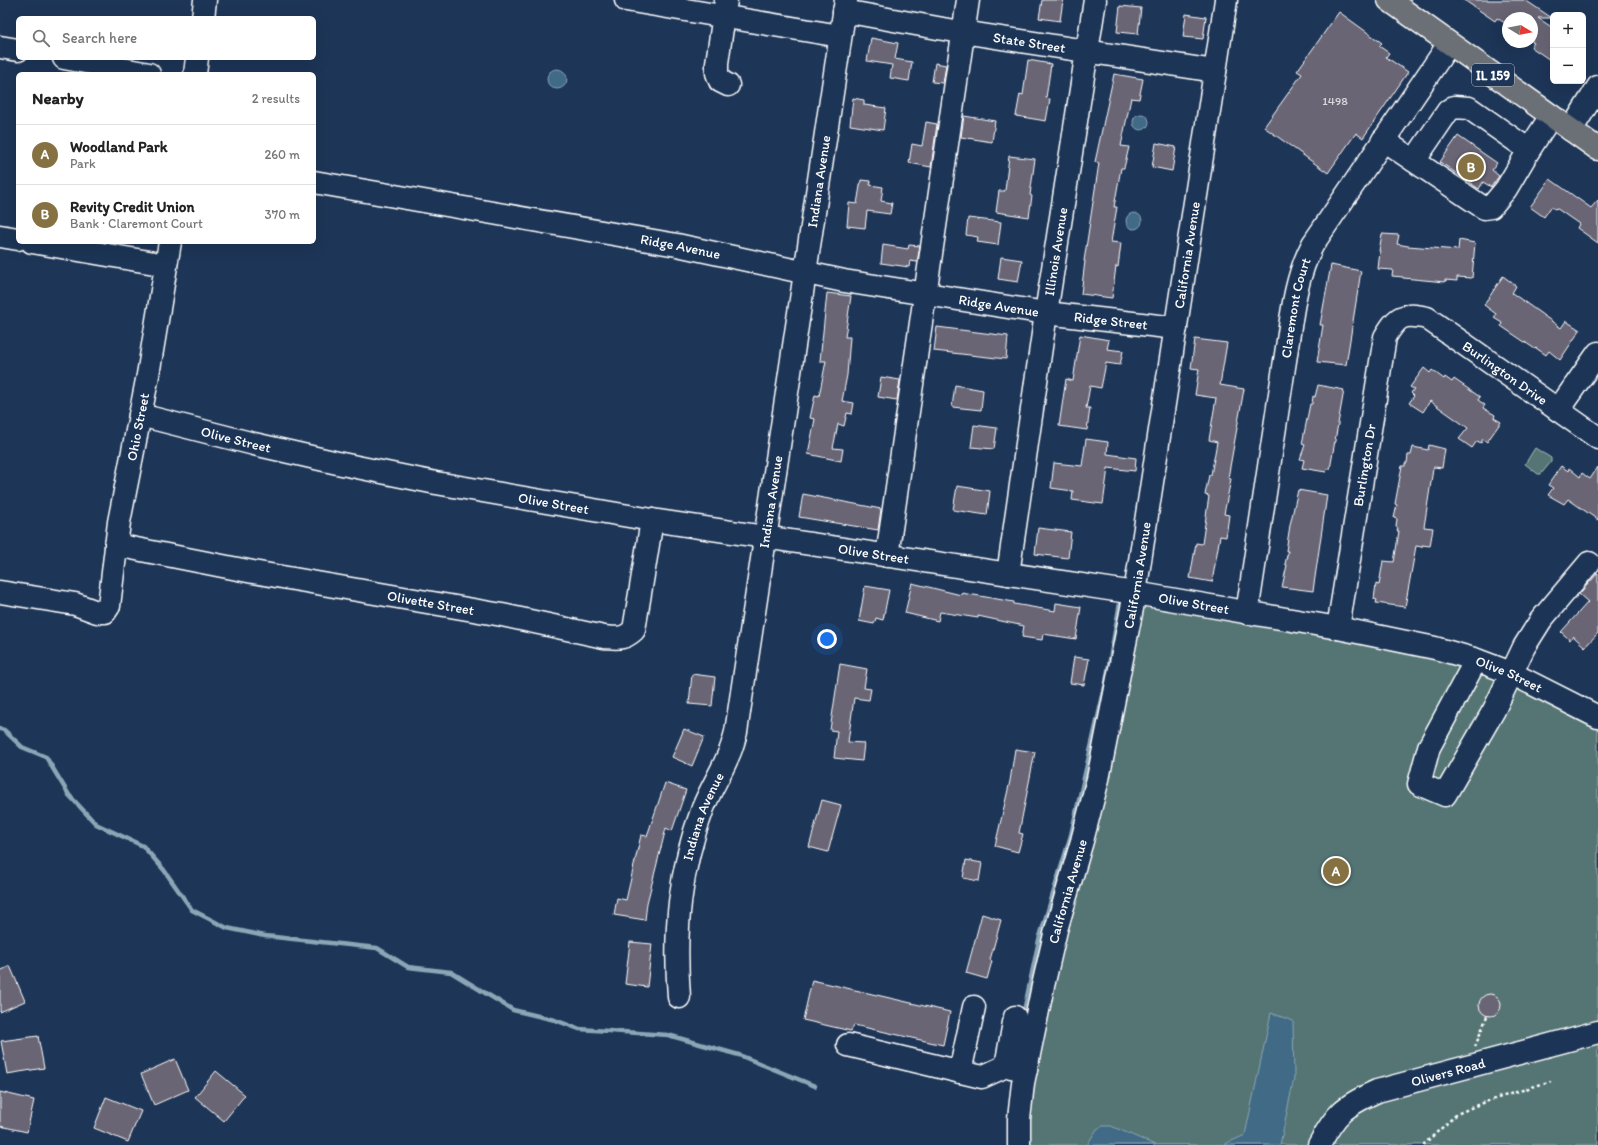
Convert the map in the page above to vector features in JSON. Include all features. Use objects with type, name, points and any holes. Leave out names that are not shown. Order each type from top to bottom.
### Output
[{"type":"main road","name":"IL 159","points":[[1389,0],[1598,149]]},
{"type":"street","points":[[203,16],[205,0]]},
{"type":"street","points":[[626,0],[725,8],[840,36]]},
{"type":"street","points":[[887,556],[968,0]]},
{"type":"street","name":"Illinois Avenue","points":[[1008,574],[1046,313],[1095,0]]},
{"type":"street","name":"California Avenue","points":[[1019,1145],[1016,1068],[1042,986],[1098,779],[1135,593],[1226,0]]},
{"type":"street","name":"State Street","points":[[845,5],[963,32],[1088,50],[1215,71]]},
{"type":"street","name":"Indiana Avenue","points":[[679,997],[676,954],[677,921],[682,886],[690,846],[703,808],[729,755],[736,732],[845,5]]},
{"type":"street","points":[[725,8],[717,63],[717,73],[720,81],[728,85]]},
{"type":"street","name":"Claremont Court","points":[[1247,613],[1278,402],[1302,267],[1313,244],[1449,44]]},
{"type":"street","points":[[0,47],[16,50]]},
{"type":"street","points":[[75,60],[138,72]]},
{"type":"street","points":[[195,72],[197,60]]},
{"type":"street","points":[[1571,130],[1598,87]]},
{"type":"street","points":[[1414,161],[1448,111],[1454,107],[1469,108],[1529,150]]},
{"type":"street","points":[[1383,140],[1484,208],[1491,207],[1506,190],[1551,116]]},
{"type":"street","name":"Ridge Avenue","points":[[316,182],[677,245],[844,281],[1046,313]]},
{"type":"street","points":[[0,236],[16,239]]},
{"type":"street","points":[[44,244],[166,265]]},
{"type":"street","name":"Ohio Street","points":[[0,592],[75,604],[97,612],[105,612],[109,606],[119,522],[148,375],[170,244]]},
{"type":"street","name":"Ridge Street","points":[[1046,313],[1176,328]]},
{"type":"street","name":"Burlington Drive","points":[[1410,315],[1428,318],[1598,438]]},
{"type":"street","name":"Burlington Dr","points":[[1338,628],[1385,337],[1394,322],[1410,315]]},
{"type":"street","points":[[1558,410],[1598,353]]},
{"type":"street","name":"Olive Street","points":[[140,414],[254,444],[436,483],[766,538],[1135,593],[1338,628],[1435,648],[1476,660],[1511,673],[1598,717]]},
{"type":"street","name":"Olivette Street","points":[[116,545],[253,572],[502,615],[604,637],[622,638],[634,630],[652,520]]},
{"type":"street","points":[[1476,660],[1429,747],[1419,784],[1445,795],[1494,710],[1524,647],[1541,620],[1589,564]]},
{"type":"street","points":[[960,1072],[974,1007]]},
{"type":"street","points":[[848,1045],[982,1077],[1016,1068],[1015,1016]]},
{"type":"street","name":"Olivers Road","points":[[1319,1145],[1338,1114],[1357,1100],[1377,1091],[1598,1032]]},
{"type":"path","points":[[1467,1068],[1487,1016]]},
{"type":"path","points":[[1423,1145],[1457,1114],[1482,1103],[1552,1081]]},
{"type":"green space","points":[[1535,448],[1551,458],[1551,462],[1541,474],[1538,474],[1525,464]]},
{"type":"green space","points":[[1135,593],[1435,648],[1598,720],[1598,1145],[1020,1145]]},
{"type":"water","points":[[557,69],[564,72],[567,79],[564,86],[557,89],[550,86],[547,79],[550,72]]},
{"type":"water","points":[[1141,114],[1147,116],[1149,122],[1147,128],[1141,130],[1135,128],[1133,122],[1135,116]]},
{"type":"water","points":[[1134,213],[1140,215],[1142,221],[1140,227],[1134,229],[1128,227],[1126,221],[1128,215]]},
{"type":"water","points":[[1271,1013],[1293,1021],[1294,1078],[1280,1145],[1223,1145],[1245,1135]]},
{"type":"water","points":[[1103,1126],[1111,1126],[1155,1145],[1087,1145],[1097,1129]]},
{"type":"building","points":[[1042,0],[1063,0],[1060,21],[1039,18]]},
{"type":"building","points":[[1464,0],[1525,0],[1550,17],[1550,18],[1538,18],[1538,12],[1502,12],[1502,21],[1497,18],[1495,21]]},
{"type":"building","points":[[1120,6],[1141,8],[1138,34],[1117,32]]},
{"type":"building","points":[[1339,12],[1382,43],[1379,46],[1389,53],[1386,57],[1408,72],[1363,138],[1356,133],[1328,173],[1264,127],[1302,74],[1297,71]]},
{"type":"building","points":[[1186,14],[1206,17],[1203,39],[1183,37]]},
{"type":"building","points":[[1538,18],[1550,26],[1550,60],[1532,48],[1538,48]]},
{"type":"building","points":[[871,38],[898,43],[895,59],[912,62],[909,81],[890,78],[892,65],[867,61]]},
{"type":"building","points":[[1028,60],[1051,64],[1046,98],[1050,99],[1046,121],[1016,116],[1020,94],[1023,95]]},
{"type":"building","points":[[935,63],[946,65],[943,83],[932,82]]},
{"type":"building","points":[[1114,74],[1143,79],[1139,99],[1131,98],[1121,146],[1129,147],[1124,168],[1121,168],[1114,207],[1117,207],[1111,242],[1121,243],[1118,267],[1116,266],[1112,298],[1081,294],[1084,261],[1099,163],[1095,162]]},
{"type":"building","points":[[853,98],[864,100],[864,105],[886,108],[883,130],[850,125]]},
{"type":"building","points":[[964,116],[995,121],[992,142],[961,137]]},
{"type":"building","points":[[926,122],[937,124],[931,167],[909,163],[912,144],[922,146]]},
{"type":"building","points":[[1458,136],[1497,163],[1492,170],[1499,176],[1491,187],[1483,182],[1479,189],[1440,162]]},
{"type":"building","points":[[1156,143],[1176,147],[1172,171],[1152,167]]},
{"type":"building","points":[[1009,156],[1035,159],[1030,195],[1032,196],[1029,217],[996,212],[999,191],[1005,191]]},
{"type":"building","points":[[1550,179],[1591,208],[1598,200],[1598,243],[1577,228],[1579,224],[1556,208],[1551,207],[1544,217],[1530,207]]},
{"type":"building","points":[[861,180],[871,181],[870,185],[883,187],[881,201],[892,203],[890,214],[867,211],[865,228],[847,226],[849,203],[857,204]]},
{"type":"building","points":[[968,218],[1001,222],[998,245],[977,242],[978,237],[966,235]]},
{"type":"building","points":[[1382,234],[1399,235],[1397,244],[1408,246],[1458,250],[1459,240],[1475,243],[1472,278],[1457,277],[1457,281],[1445,280],[1445,282],[1392,276],[1393,270],[1378,269]]},
{"type":"building","points":[[883,245],[908,249],[909,245],[920,246],[917,262],[910,261],[909,267],[881,263]]},
{"type":"building","points":[[1001,257],[1022,260],[1018,282],[998,279]]},
{"type":"building","points":[[1331,265],[1361,271],[1346,365],[1317,362],[1323,325],[1320,325]]},
{"type":"building","points":[[1503,276],[1516,286],[1512,293],[1561,328],[1566,321],[1580,330],[1560,360],[1549,351],[1546,355],[1536,348],[1535,349],[1501,326],[1502,323],[1494,318],[1496,314],[1484,305]]},
{"type":"building","points":[[827,293],[851,296],[845,337],[850,337],[847,375],[842,401],[854,403],[852,414],[847,413],[844,426],[838,424],[833,448],[843,449],[841,461],[808,454],[815,419],[810,418],[815,395],[819,396],[826,361],[820,361]]},
{"type":"building","points":[[937,327],[1008,336],[1006,359],[934,351]]},
{"type":"building","points":[[1080,335],[1109,340],[1107,349],[1123,351],[1120,365],[1106,363],[1101,388],[1090,386],[1086,408],[1090,408],[1087,430],[1059,426],[1066,379],[1073,381]]},
{"type":"building","points":[[1195,339],[1227,343],[1220,385],[1244,389],[1228,478],[1231,479],[1224,514],[1229,515],[1226,537],[1220,536],[1212,582],[1190,578],[1196,543],[1202,544],[1209,496],[1205,495],[1209,475],[1211,475],[1217,442],[1209,440],[1216,398],[1195,395],[1199,369],[1191,368]]},
{"type":"building","points":[[1424,368],[1430,373],[1432,370],[1444,379],[1445,377],[1452,382],[1454,379],[1480,397],[1478,400],[1485,405],[1483,408],[1495,415],[1494,418],[1501,422],[1487,442],[1483,439],[1481,443],[1477,441],[1472,448],[1459,439],[1468,428],[1430,401],[1423,412],[1409,403],[1414,396],[1411,393],[1414,389],[1410,387]]},
{"type":"building","points":[[881,377],[900,380],[897,400],[878,397]]},
{"type":"building","points":[[955,385],[983,390],[981,410],[952,407]]},
{"type":"building","points":[[1318,385],[1344,390],[1330,469],[1327,469],[1326,472],[1302,468],[1304,460],[1300,459],[1305,445],[1302,444],[1310,404],[1312,404],[1313,396],[1315,397]]},
{"type":"building","points":[[974,425],[997,428],[994,449],[971,447]]},
{"type":"building","points":[[1086,439],[1108,442],[1107,454],[1136,458],[1135,471],[1108,468],[1103,504],[1072,500],[1073,491],[1051,488],[1054,463],[1082,466]]},
{"type":"building","points":[[1429,445],[1445,449],[1442,468],[1434,467],[1433,469],[1424,527],[1433,528],[1430,546],[1416,546],[1405,607],[1376,603],[1377,600],[1374,599],[1376,584],[1379,585],[1383,561],[1394,562],[1399,531],[1397,531],[1398,528],[1396,527],[1397,519],[1394,518],[1397,505],[1395,504],[1402,466],[1405,466],[1405,463],[1407,463],[1408,455],[1411,455],[1413,447],[1428,450]]},
{"type":"building","points":[[1561,466],[1568,471],[1569,468],[1580,477],[1582,473],[1590,479],[1598,467],[1598,520],[1568,499],[1564,504],[1548,495],[1553,488],[1548,485]]},
{"type":"building","points":[[957,486],[990,491],[987,515],[953,510]]},
{"type":"building","points":[[1298,490],[1327,495],[1313,591],[1282,587],[1287,565],[1285,564],[1288,551],[1286,551],[1290,525]]},
{"type":"building","points":[[803,494],[881,509],[878,530],[799,517]]},
{"type":"building","points":[[1038,528],[1071,532],[1068,558],[1035,554]]},
{"type":"building","points":[[1598,573],[1598,633],[1585,647],[1573,636],[1570,640],[1561,632],[1588,602],[1579,594]]},
{"type":"building","points":[[912,583],[961,595],[961,593],[980,596],[1055,611],[1056,603],[1081,607],[1076,639],[1043,634],[1042,640],[1022,637],[1024,626],[978,616],[978,618],[940,612],[938,621],[905,613]]},
{"type":"building","points":[[865,586],[889,590],[883,620],[876,618],[874,624],[859,621]]},
{"type":"building","points":[[1074,657],[1089,659],[1084,685],[1070,683]]},
{"type":"building","points":[[840,664],[867,669],[864,688],[871,689],[869,700],[854,698],[848,742],[864,743],[862,761],[834,758],[837,731],[830,730]]},
{"type":"building","points":[[692,674],[715,677],[712,706],[689,704]]},
{"type":"building","points":[[684,729],[704,737],[692,766],[672,757]]},
{"type":"building","points":[[1015,749],[1035,752],[1019,833],[1023,834],[1018,852],[995,846],[1010,781]]},
{"type":"building","points":[[665,783],[686,790],[672,831],[666,828],[647,903],[645,920],[614,915],[617,898],[626,900],[641,835],[647,836]]},
{"type":"building","points":[[822,800],[841,805],[828,852],[809,847]]},
{"type":"building","points":[[966,860],[982,863],[979,881],[963,878]]},
{"type":"building","points":[[982,914],[1001,920],[990,960],[992,961],[987,979],[966,973]]},
{"type":"building","points":[[630,942],[652,944],[647,987],[625,984]]},
{"type":"building","points":[[10,966],[25,1001],[0,1012],[0,971]]},
{"type":"building","points":[[812,980],[950,1012],[943,1045],[854,1025],[851,1031],[803,1020]]},
{"type":"building","points":[[1490,994],[1498,997],[1501,1005],[1498,1013],[1490,1016],[1482,1013],[1479,1005],[1482,997]]},
{"type":"building","points":[[38,1036],[44,1068],[7,1074],[1,1041]]},
{"type":"building","points":[[175,1059],[188,1090],[154,1105],[141,1074]]},
{"type":"building","points":[[216,1071],[245,1095],[224,1121],[195,1097]]},
{"type":"building","points":[[0,1092],[34,1100],[27,1132],[0,1126]]},
{"type":"building","points":[[106,1097],[141,1111],[128,1142],[94,1128]]},
{"type":"waterway","points":[[1023,1016],[1039,940],[1071,835],[1106,682],[1120,603]]},
{"type":"waterway","points":[[0,729],[4,730],[22,747],[46,757],[69,795],[96,824],[143,846],[164,870],[192,910],[227,928],[265,936],[377,948],[408,967],[451,972],[513,1010],[555,1020],[579,1029],[668,1035],[739,1055],[815,1086]]},
{"type":"place","name":"Revity Credit Union","points":[[1471,167]]},
{"type":"place","name":"Woodland Park","points":[[1336,871]]}]
